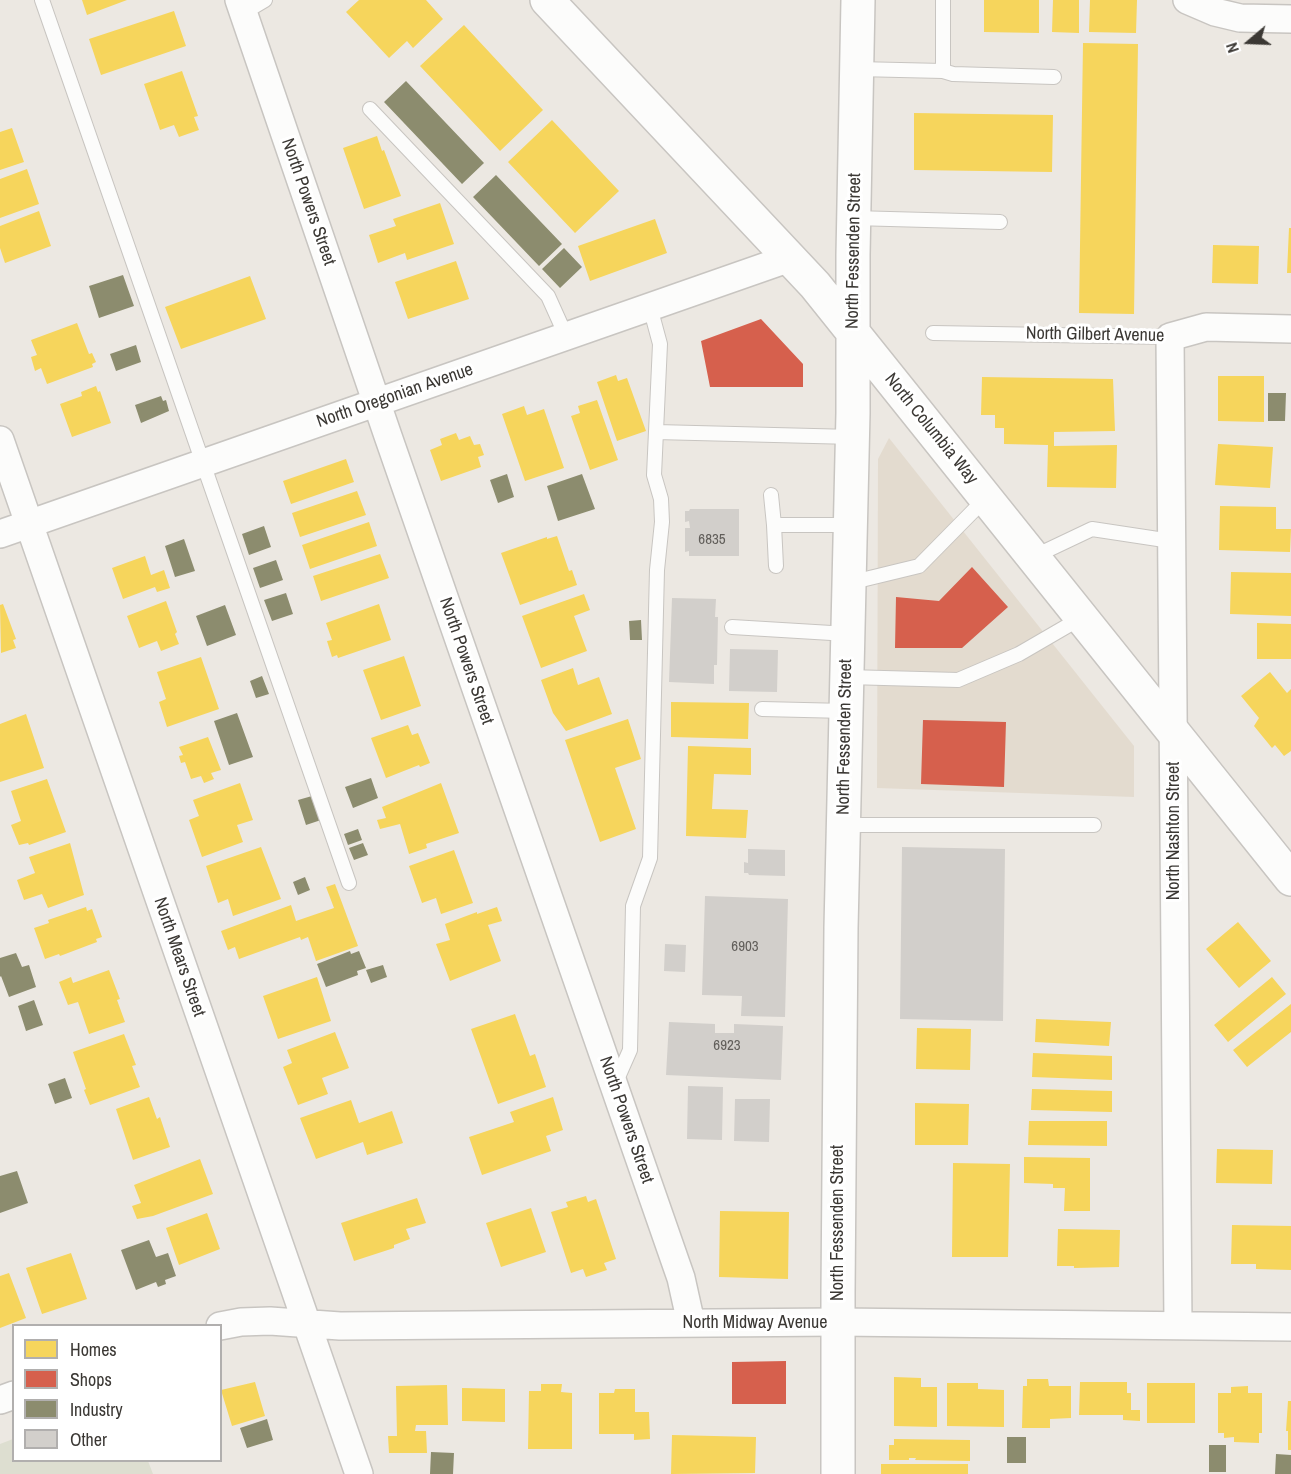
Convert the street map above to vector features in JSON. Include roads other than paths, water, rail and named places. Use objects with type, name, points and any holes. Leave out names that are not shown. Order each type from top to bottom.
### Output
[{"type":"main road","name":"North Columbia Way","points":[[547,0],[790,258],[853,332],[1291,879]]},
{"type":"main road","name":"North Fessenden Street","points":[[838,1474],[843,825],[853,437],[858,0]]},
{"type":"street","points":[[1187,0],[1215,12],[1240,18],[1291,19]]},
{"type":"street","name":"North Powers Street","points":[[249,4],[376,403],[681,1278],[691,1323]]},
{"type":"street","name":"North Oregonian Avenue","points":[[0,534],[790,258]]},
{"type":"street","name":"North Gilbert Avenue","points":[[1170,337],[1206,327],[1291,329]]},
{"type":"street","name":"North Nashton Street","points":[[1170,337],[1178,1325]]},
{"type":"street","name":"North Mears Street","points":[[0,440],[359,1474]]},
{"type":"street","name":"North Midway Avenue","points":[[222,1326],[241,1322],[351,1326],[838,1322],[1291,1327]]},
{"type":"lane","points":[[42,0],[349,883]]},
{"type":"lane","points":[[942,71],[943,0]]},
{"type":"lane","points":[[857,69],[1054,77]]},
{"type":"lane","points":[[369,109],[548,296],[567,336]]},
{"type":"lane","points":[[854,218],[1000,222]]},
{"type":"lane","points":[[614,1085],[630,1050],[633,906],[650,858],[657,570],[662,522],[661,499],[654,475],[660,344],[650,307]]},
{"type":"lane","name":"North Gilbert Avenue","points":[[933,333],[1170,337]]},
{"type":"lane","points":[[656,432],[853,437]]},
{"type":"lane","points":[[771,495],[776,566]]},
{"type":"lane","points":[[849,583],[919,566],[986,498]]},
{"type":"lane","points":[[774,525],[851,525]]},
{"type":"lane","points":[[1032,557],[1092,529],[1171,541]]},
{"type":"lane","points":[[847,677],[958,680],[1019,654],[1081,618]]},
{"type":"lane","points":[[732,627],[848,634]]},
{"type":"lane","points":[[762,709],[846,711]]},
{"type":"lane","points":[[843,825],[1094,825]]}]
